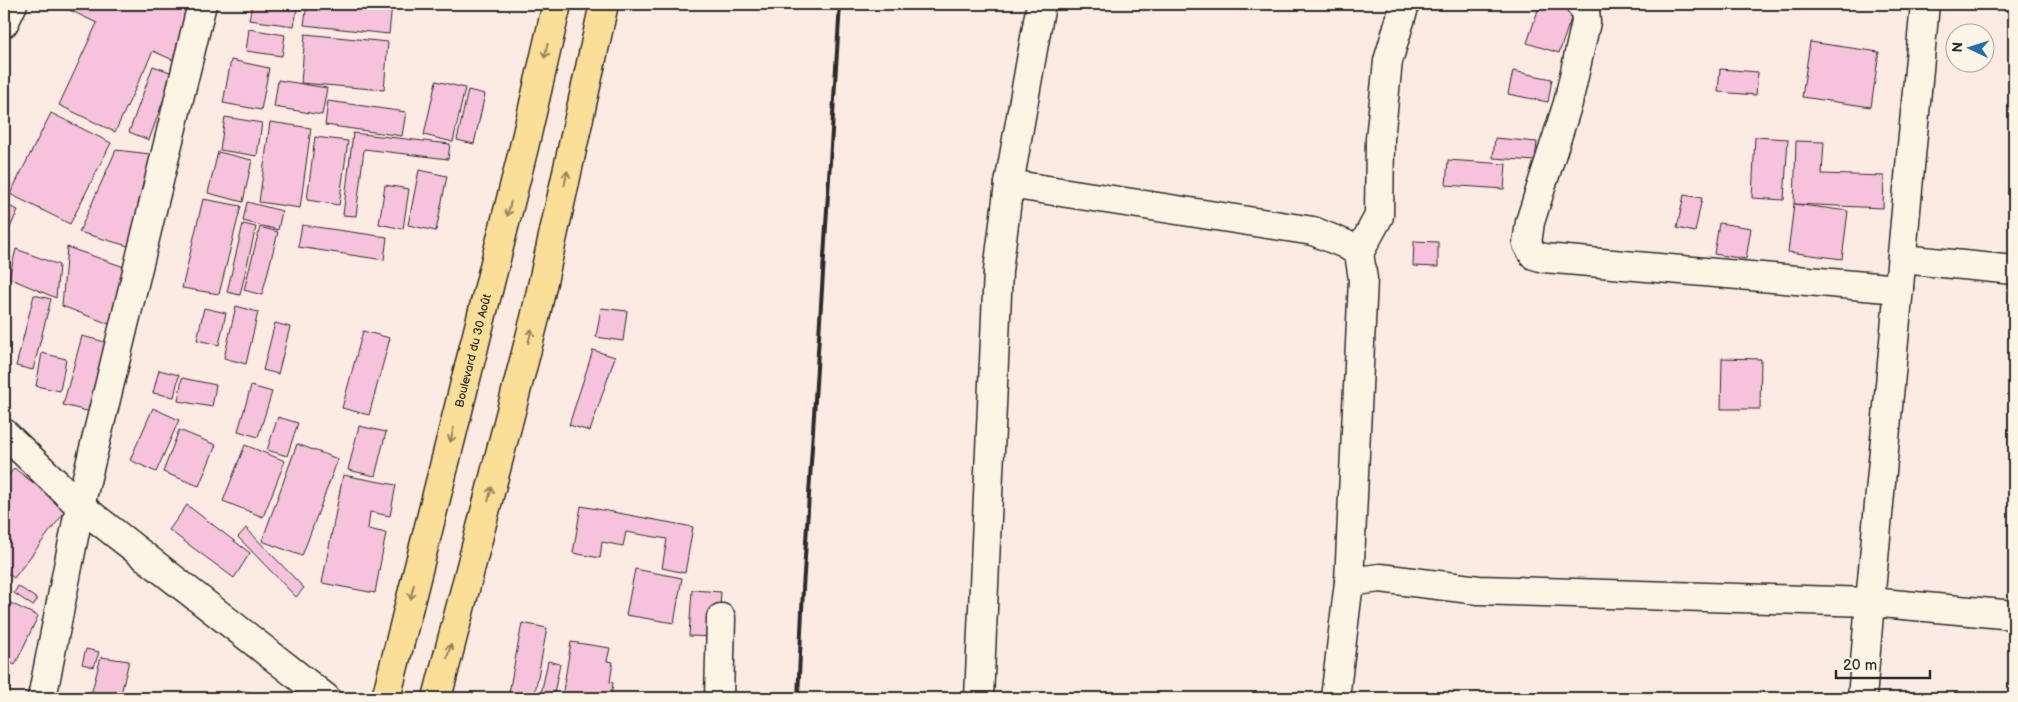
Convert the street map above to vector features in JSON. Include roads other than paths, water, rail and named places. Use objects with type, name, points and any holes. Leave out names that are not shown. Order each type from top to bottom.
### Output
[{"type":"highway","name":"Boulevard du 30 Août","points":[[386,698],[522,157],[557,4]]},
{"type":"highway","points":[[437,698],[535,318],[604,4]]},
{"type":"street","points":[[4,23],[13,4]]},
{"type":"street","points":[[42,698],[80,506],[202,4]]},
{"type":"street","points":[[979,698],[998,270],[1008,184],[1041,4]]},
{"type":"street","points":[[1335,698],[1349,582],[1363,279],[1360,253],[1379,216],[1380,139],[1388,61],[1405,4]]},
{"type":"street","points":[[1580,4],[1585,9],[1586,22],[1568,103],[1530,222],[1527,244],[1534,255],[1544,258],[1899,289]]},
{"type":"street","points":[[1862,698],[1926,4]]},
{"type":"street","points":[[1008,184],[1313,231],[1345,244],[1360,253]]},
{"type":"street","points":[[1902,259],[2014,270]]},
{"type":"street","points":[[4,433],[80,506],[326,698]]},
{"type":"street","points":[[1349,582],[1380,578],[1479,590],[1870,602],[2014,614]]},
{"type":"street","points":[[719,698],[721,618]]},
{"type":"railway","points":[[798,698],[803,589],[840,4]]}]
